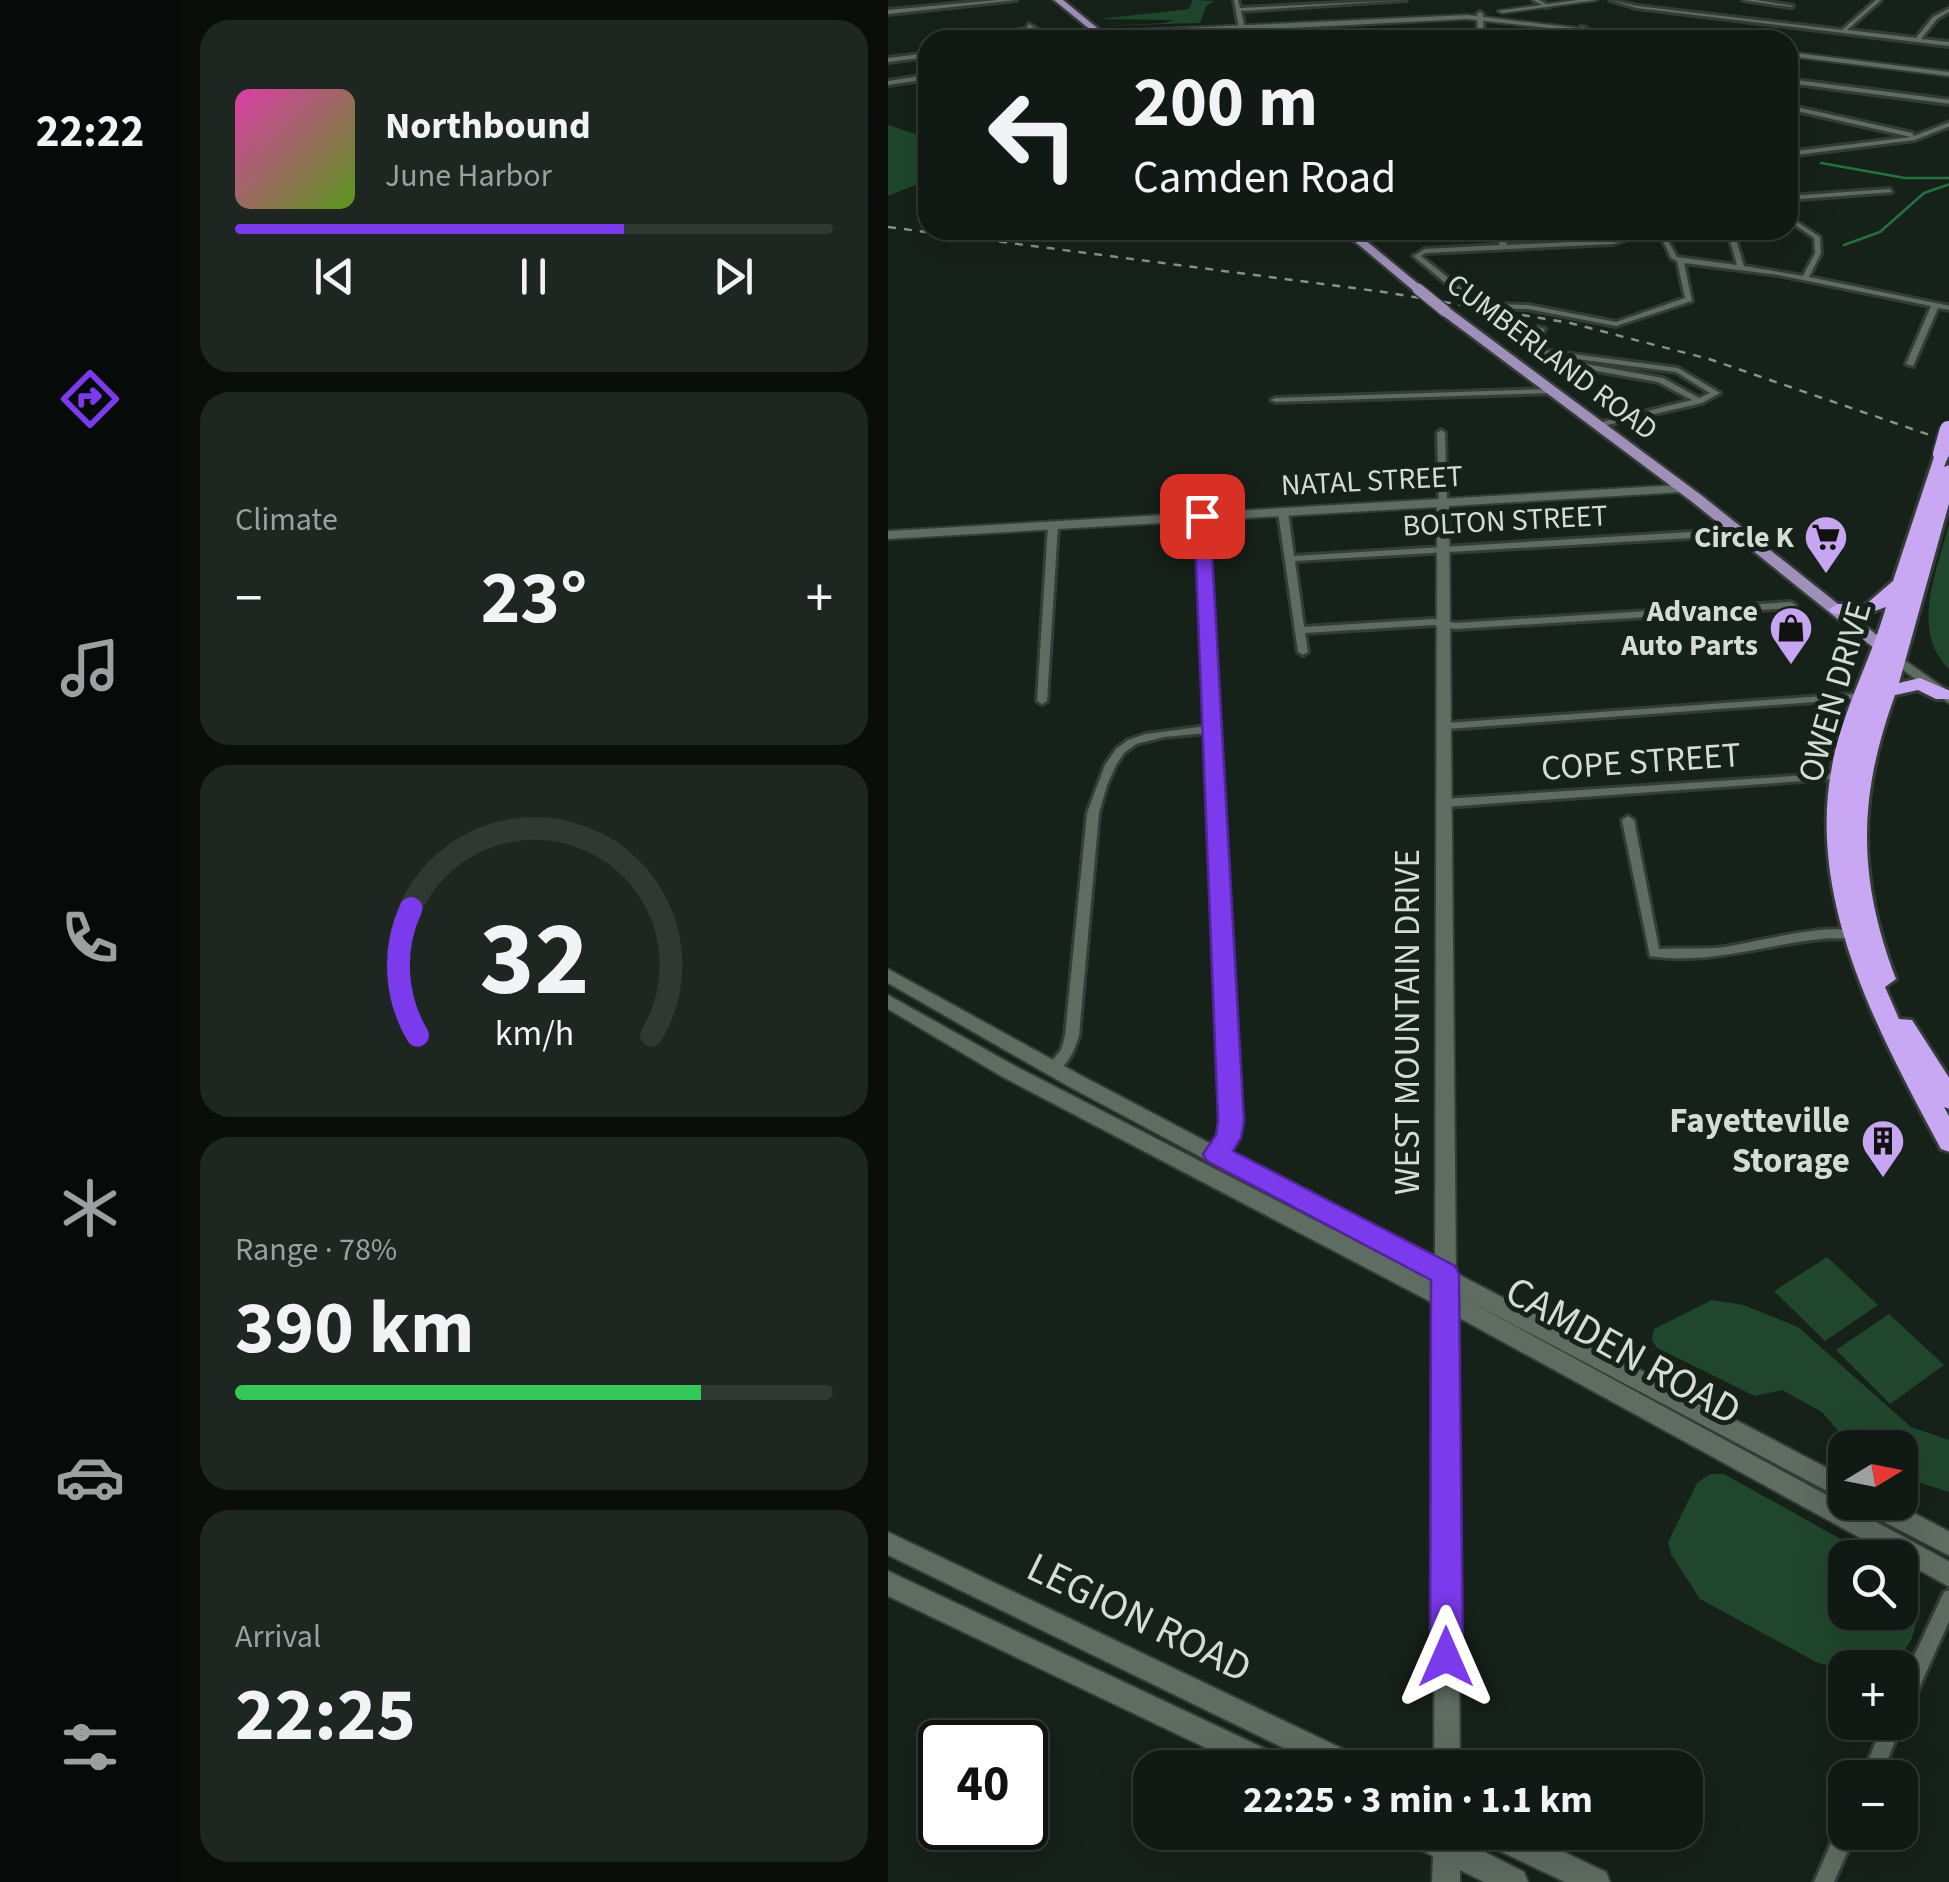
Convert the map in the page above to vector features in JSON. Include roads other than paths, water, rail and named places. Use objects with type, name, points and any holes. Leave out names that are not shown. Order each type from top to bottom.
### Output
[{"type":"highway","name":"OWEN DRIVE","points":[[1948,1129],[1888,1028],[1852,934],[1838,850],[1840,776],[1890,654],[1946,462],[1949,426]]},
{"type":"highway","name":"OWEN DRIVE","points":[[1890,654],[1921,507],[1946,462]]},
{"type":"highway","points":[[1838,609],[1869,613],[1879,608],[1903,578]]},
{"type":"highway","points":[[1875,693],[1920,684],[1946,698]]},
{"type":"highway","name":"OWEN DRIVE","points":[[1875,693],[1856,810],[1855,853],[1860,890],[1878,966],[1900,1019],[1950,1100]]},
{"type":"main road","points":[[1058,0],[1096,30]]},
{"type":"main road","name":"CUMBERLAND ROAD","points":[[1358,240],[1445,312],[1680,490],[1696,498],[1890,654]]},
{"type":"main road","name":"CUMBERLAND ROAD","points":[[1680,490],[1683,502],[1845,627],[1866,636]]},
{"type":"street","points":[[888,12],[1014,0]]},
{"type":"street","points":[[1236,0],[1242,29]]},
{"type":"street","points":[[1236,10],[1404,0]]},
{"type":"street","points":[[1535,0],[1548,6]]},
{"type":"street","points":[[1480,16],[1594,0]]},
{"type":"street","points":[[1612,0],[1634,6],[1950,44]]},
{"type":"street","points":[[1745,0],[1790,6]]},
{"type":"street","points":[[1771,23],[1796,0]]},
{"type":"street","points":[[1843,31],[1878,0]]},
{"type":"street","points":[[1328,4],[1341,23]]},
{"type":"street","points":[[1916,40],[1935,18],[1950,9]]},
{"type":"street","points":[[1194,30],[1467,16],[1599,30]]},
{"type":"street","points":[[1480,16],[1481,30]]},
{"type":"street","points":[[1798,55],[1950,74]]},
{"type":"street","points":[[901,81],[888,63],[918,57]]},
{"type":"street","points":[[888,83],[918,78]]},
{"type":"street","points":[[1798,83],[1950,102]]},
{"type":"street","points":[[1798,109],[1919,136]]},
{"type":"street","points":[[1798,153],[1919,136],[1950,124]]},
{"type":"street","points":[[1798,197],[1890,192]]},
{"type":"street","points":[[1798,225],[1817,237],[1818,254],[1805,278]]},
{"type":"street","points":[[1501,240],[1504,246]]},
{"type":"street","points":[[1620,240],[1418,253],[1423,263],[1475,303],[1627,322],[1689,299],[1691,294],[1680,260],[1666,240]]},
{"type":"street","points":[[1733,240],[1742,267]]},
{"type":"street","points":[[1680,260],[1805,278],[1950,308]]},
{"type":"street","points":[[1910,364],[1936,306]]},
{"type":"street","points":[[1541,330],[1532,344],[1544,359],[1654,379],[1676,385],[1700,401]]},
{"type":"street","points":[[1540,352],[1667,368],[1688,373],[1716,393],[1700,401],[1597,426]]},
{"type":"street","points":[[1654,379],[1667,368]]},
{"type":"street","points":[[1275,400],[1550,392]]},
{"type":"street","points":[[1441,433],[1443,502]]},
{"type":"street","name":"NATAL STREET","points":[[888,535],[1680,490]]},
{"type":"street","name":"WEST MOUNTAIN DRIVE","points":[[1443,502],[1447,726],[1446,1750]]},
{"type":"street","points":[[1283,512],[1302,652]]},
{"type":"street","points":[[1202,516],[1231,1121],[1228,1138],[1216,1154]]},
{"type":"street","points":[[1042,701],[1052,526]]},
{"type":"street","name":"BOLTON STREET","points":[[1290,560],[1724,533]]},
{"type":"street","points":[[1300,630],[1791,605]]},
{"type":"street","name":"CUMBERLAND ROAD","points":[[1890,654],[1946,698]]},
{"type":"street","points":[[1447,726],[1875,693]]},
{"type":"street","points":[[1053,1068],[1067,1052],[1072,1036],[1094,813],[1101,784],[1120,749],[1131,739],[1213,729]]},
{"type":"street","name":"COPE STREET","points":[[1445,803],[1840,776]]},
{"type":"street","points":[[1628,820],[1654,953],[1718,952],[1823,934],[1852,934]]},
{"type":"street","name":"CAMDEN ROAD","points":[[888,975],[1216,1154],[1950,1575]]},
{"type":"street","name":"CAMDEN ROAD","points":[[888,1001],[1008,1071],[1828,1481]]},
{"type":"street","points":[[1904,1520],[1950,1544]]},
{"type":"street","name":"LEGION ROAD","points":[[888,1542],[1318,1750]]},
{"type":"street","name":"LEGION ROAD","points":[[888,1583],[1240,1750]]},
{"type":"street","points":[[1918,1668],[1950,1598]]},
{"type":"street","points":[[1446,1882],[1447,1850]]},
{"type":"street","points":[[1463,1850],[1514,1882]]},
{"type":"street","points":[[1528,1850],[1596,1882]]},
{"type":"street","points":[[1824,1882],[1838,1850]]},
{"type":"waterway","points":[[1821,163],[1905,178],[1950,178]]},
{"type":"waterway","points":[[1844,245],[1880,232],[1924,193],[1950,184]]},
{"type":"railway","points":[[888,227],[918,231]]},
{"type":"railway","points":[[987,240],[1384,292],[1570,323],[1709,359],[1950,442]]},
{"type":"place","name":"Circle K","points":[[1826,575]]},
{"type":"place","name":"Advance Auto Parts","points":[[1791,666]]},
{"type":"place","name":"Fayetteville Storage","points":[[1883,1179]]}]
